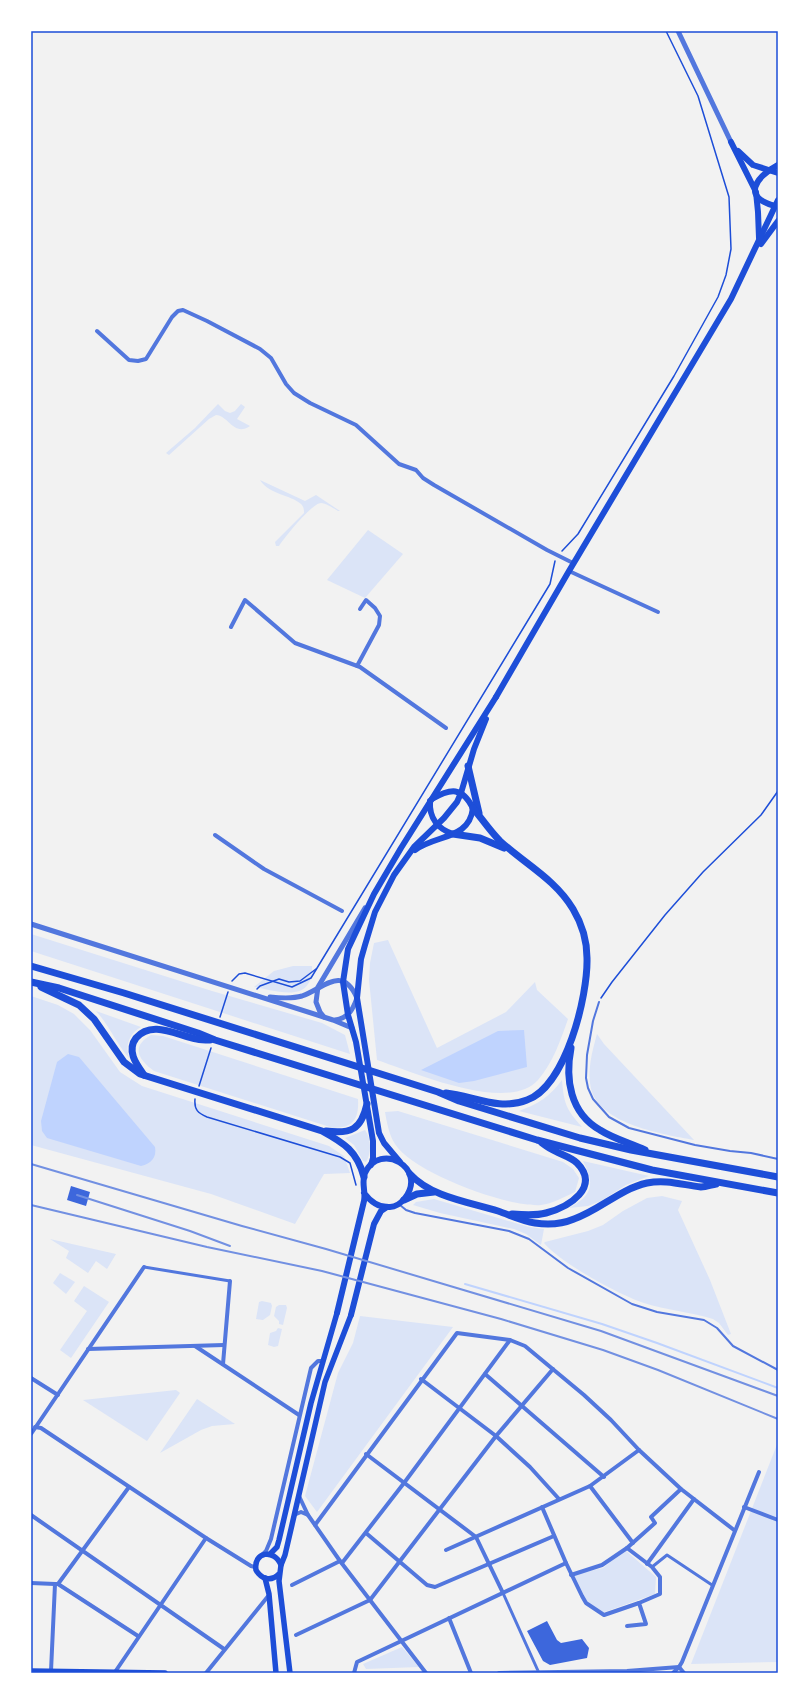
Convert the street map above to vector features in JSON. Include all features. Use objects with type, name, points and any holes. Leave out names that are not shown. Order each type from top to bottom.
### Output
[{"type":"highway","points":[[468,766],[481,819]]},
{"type":"highway","points":[[473,808],[500,841],[560,891],[573,909],[582,928],[586,942],[586,981],[568,1064],[568,1081],[575,1104],[583,1117],[598,1130],[655,1154]]},
{"type":"highway","points":[[453,834],[480,838],[513,852]]},
{"type":"highway","points":[[31,966],[124,993],[438,1092],[459,1101],[580,1138],[631,1150],[778,1176]]},
{"type":"highway","points":[[31,982],[58,988],[198,1033],[214,1041],[537,1140],[652,1170],[778,1193]]},
{"type":"highway","points":[[31,982],[79,1005],[94,1018],[124,1062],[140,1074],[322,1131],[340,1140],[351,1149],[364,1177]]},
{"type":"highway","points":[[144,1075],[135,1061],[132,1048],[134,1041],[144,1031],[152,1029],[166,1030],[197,1039],[214,1041]]},
{"type":"highway","points":[[438,1092],[460,1095],[490,1103],[505,1104],[528,1100],[538,1094],[554,1077],[575,1029]]},
{"type":"highway","points":[[322,1131],[350,1131],[358,1125],[364,1117],[367,1104]]},
{"type":"highway","points":[[500,1212],[523,1215],[547,1213],[574,1200],[580,1195],[585,1187],[586,1182],[584,1172],[577,1162],[537,1140]]},
{"type":"highway","points":[[410,1174],[422,1184],[440,1193],[535,1223],[550,1224],[574,1220],[621,1193],[647,1183],[658,1181],[703,1187],[720,1183]]},
{"type":"highway","points":[[402,1202],[423,1192],[440,1193]]},
{"type":"main road","points":[[731,142],[747,161],[757,167],[778,173]]},
{"type":"main road","points":[[270,1554],[277,1547],[279,1540],[322,1360],[337,1312],[364,1201],[364,1177],[373,1158],[374,1145],[356,1042],[348,1015],[343,982],[348,949],[374,894],[430,800],[496,697],[573,563],[731,299],[751,258],[777,203],[761,199],[731,142]]},
{"type":"main road","points":[[758,242],[757,182],[768,170],[778,165]]},
{"type":"main road","points":[[751,258],[778,220]]},
{"type":"main road","points":[[290,1673],[279,1574],[285,1555],[293,1515],[325,1382],[351,1315],[368,1244],[378,1216],[387,1207],[402,1202],[411,1187],[410,1174],[384,1143],[379,1133],[366,1045],[357,998],[361,960],[375,912],[387,887],[407,856],[451,811],[461,793],[478,735],[496,697]]},
{"type":"main road","points":[[407,856],[428,842],[461,831],[469,823],[473,808],[467,798],[461,793],[448,791],[430,800]]},
{"type":"main road","points":[[430,800],[431,814],[437,825],[441,829],[453,834]]},
{"type":"main road","points":[[371,1165],[378,1160],[389,1158],[400,1162]]},
{"type":"main road","points":[[364,1193],[374,1203],[387,1207]]},
{"type":"main road","points":[[279,1574],[274,1578],[265,1578],[258,1574],[255,1567],[258,1559],[262,1555],[270,1554],[276,1556],[281,1565]]},
{"type":"main road","points":[[265,1578],[269,1594],[276,1673]]},
{"type":"main road","points":[[31,1671],[165,1673]]},
{"type":"street","points":[[678,31],[731,142]]},
{"type":"street","points":[[97,331],[129,360],[138,361],[146,359],[172,317],[178,311],[183,310],[207,321],[260,348],[271,358],[286,384],[294,393],[356,425],[399,464],[416,470],[423,478],[434,485],[547,550],[558,554],[573,563]]},
{"type":"street","points":[[569,571],[658,612]]},
{"type":"street","points":[[231,627],[245,600],[295,643],[357,666],[446,728]]},
{"type":"street","points":[[357,666],[378,625],[380,616],[375,608],[366,600],[360,609]]},
{"type":"street","points":[[215,835],[264,870],[342,911]]},
{"type":"street","points":[[324,1017],[316,1002],[318,987],[374,894]]},
{"type":"street","points":[[31,924],[254,994],[333,1020],[352,1028]]},
{"type":"street","points":[[263,997],[294,998],[307,994],[332,981],[343,982],[352,989],[357,998],[353,1009],[348,1015],[333,1020]]},
{"type":"street","points":[[31,1434],[144,1267],[230,1281],[223,1364]]},
{"type":"street","points":[[315,1525],[421,1379],[457,1333],[510,1340],[524,1346],[584,1395],[611,1420],[639,1450],[681,1489],[734,1530]]},
{"type":"street","points":[[292,1585],[341,1562],[366,1534],[510,1340]]},
{"type":"street","points":[[88,1349],[224,1345]]},
{"type":"street","points":[[195,1346],[299,1415]]},
{"type":"street","points":[[262,1555],[266,1551],[271,1539],[311,1368],[318,1361],[322,1360]]},
{"type":"street","points":[[296,1635],[370,1600],[401,1563],[496,1436],[553,1369]]},
{"type":"street","points":[[485,1374],[604,1477]]},
{"type":"street","points":[[31,1378],[58,1395]]},
{"type":"street","points":[[421,1379],[496,1436],[530,1467],[559,1500]]},
{"type":"street","points":[[35,1428],[41,1428],[206,1538],[255,1567]]},
{"type":"street","points":[[446,1550],[590,1486],[639,1450]]},
{"type":"street","points":[[366,1454],[476,1537],[539,1672]]},
{"type":"street","points":[[673,1673],[679,1667],[759,1472]]},
{"type":"street","points":[[590,1486],[633,1543]]},
{"type":"street","points":[[51,1671],[56,1584],[129,1487]]},
{"type":"street","points":[[571,1575],[602,1565],[627,1548],[655,1523],[651,1517],[681,1489]]},
{"type":"street","points":[[298,1494],[308,1516],[400,1641],[426,1673]]},
{"type":"street","points":[[647,1564],[694,1499]]},
{"type":"street","points":[[542,1507],[571,1575],[586,1603],[604,1615],[660,1594],[660,1577],[652,1568],[627,1548]]},
{"type":"street","points":[[744,1507],[778,1520]]},
{"type":"street","points":[[293,1515],[301,1512],[308,1516]]},
{"type":"street","points":[[31,1515],[224,1649]]},
{"type":"street","points":[[366,1534],[427,1585],[438,1586],[554,1536]]},
{"type":"street","points":[[115,1672],[206,1538]]},
{"type":"street","points":[[652,1568],[667,1555],[712,1585]]},
{"type":"street","points":[[354,1673],[357,1662],[566,1563]]},
{"type":"street","points":[[31,1583],[56,1584],[138,1636]]},
{"type":"street","points":[[206,1673],[269,1594]]},
{"type":"street","points":[[627,1626],[646,1624],[639,1603]]},
{"type":"street","points":[[449,1618],[471,1673]]},
{"type":"street","points":[[500,1673],[627,1671],[679,1667]]},
{"type":"street","points":[[679,1667],[684,1673]]},
{"type":"lane","points":[[600,1002],[593,1021],[587,1055],[586,1078],[588,1088],[593,1099],[609,1117],[629,1128],[695,1145],[751,1153],[778,1159]]},
{"type":"lane","points":[[402,1202],[403,1208],[415,1213],[509,1231],[522,1236],[568,1268],[632,1304],[657,1312],[704,1320],[717,1328],[733,1346],[778,1370]]},
{"type":"path","points":[[231,985],[233,978],[245,972],[292,988],[311,978],[550,584],[554,562],[558,554],[568,546],[578,534],[674,376],[718,297],[726,275],[732,249],[729,197],[698,96],[666,31]]},
{"type":"path","points":[[600,1002],[612,982],[665,915],[703,872],[761,815],[778,791]]},
{"type":"path","points":[[254,994],[260,986],[279,979],[289,982],[300,981],[317,968]]},
{"type":"path","points":[[219,1020],[228,992]]},
{"type":"path","points":[[197,1091],[214,1041]]},
{"type":"path","points":[[195,1099],[194,1106],[198,1113],[207,1117],[312,1148],[345,1160],[350,1163],[357,1187]]},
{"type":"shaded area","points":[[218,404],[225,411],[230,413],[235,411],[241,404],[245,407],[237,419],[250,426],[244,429],[236,428],[221,416],[216,415],[209,419],[169,455],[166,453],[195,428]]},
{"type":"shaded area","points":[[260,480],[305,501],[316,495],[340,511],[323,503],[317,505],[298,522],[279,546],[276,546],[275,542],[304,513],[304,508],[301,504],[291,498],[269,489]]},
{"type":"shaded area","points":[[368,530],[403,554],[365,598],[327,580]]},
{"type":"shaded area","points":[[31,934],[212,991],[322,1023],[345,1035],[350,1054],[31,951]]},
{"type":"shaded area","points":[[388,940],[437,1048],[506,1012],[535,982],[537,990],[568,1019],[552,1059],[538,1080],[524,1089],[505,1093],[483,1092],[436,1081],[377,1060],[369,980],[370,963],[374,943]]},
{"type":"shaded area","points":[[293,966],[312,966],[310,980],[304,989],[291,993],[254,987],[274,971]]},
{"type":"shaded area","points":[[31,996],[58,1005],[74,1014],[90,1030],[120,1072],[142,1086],[329,1146],[344,1156],[350,1173],[324,1174],[295,1224],[211,1194],[31,1145]]},
{"type":"shaded area","points":[[96,1011],[141,1027],[131,1036],[129,1040],[129,1058],[105,1022]]},
{"type":"shaded area","points":[[597,1034],[604,1044],[694,1140],[666,1135],[635,1126],[607,1111],[597,1101],[591,1089],[590,1068]]},
{"type":"shaded area","points":[[151,1035],[163,1036],[358,1099],[356,1117],[354,1121],[346,1126],[333,1128],[154,1071],[144,1062],[139,1053],[140,1044]]},
{"type":"shaded area","points":[[562,1080],[565,1101],[569,1111],[582,1127],[519,1111],[544,1099]]},
{"type":"shaded area","points":[[398,1111],[563,1162],[573,1169],[579,1178],[575,1192],[558,1200],[541,1205],[526,1204],[507,1201],[485,1194],[440,1176],[420,1166],[405,1155],[395,1144],[387,1125],[385,1112]]},
{"type":"shaded area","points":[[365,1130],[369,1137],[370,1146],[366,1162],[363,1161],[354,1145],[345,1138]]},
{"type":"shaded area","points":[[583,1161],[649,1176],[626,1185],[601,1201],[588,1206],[569,1208],[583,1198],[590,1188],[589,1176]]},
{"type":"shaded area","points":[[662,1196],[682,1201],[678,1210],[710,1280],[731,1334],[728,1335],[719,1323],[713,1319],[644,1303],[620,1293],[591,1278],[563,1260],[544,1243],[588,1231],[603,1225],[623,1211],[647,1198]]},
{"type":"shaded area","points":[[434,1199],[529,1227],[544,1229],[541,1245],[526,1234],[514,1229],[440,1213],[413,1205],[416,1202]]},
{"type":"shaded area","points":[[50,1239],[116,1254],[107,1269],[96,1261],[88,1273],[66,1258],[69,1251]]},
{"type":"shaded area","points":[[60,1273],[75,1282],[66,1294],[53,1283]]},
{"type":"shaded area","points":[[84,1286],[109,1302],[71,1358],[60,1350],[87,1311],[74,1301]]},
{"type":"shaded area","points":[[262,1301],[271,1303],[272,1306],[270,1315],[263,1320],[256,1319],[259,1302]]},
{"type":"shaded area","points":[[279,1305],[286,1305],[287,1308],[283,1325],[279,1324],[279,1321],[274,1316],[276,1307]]},
{"type":"shaded area","points":[[360,1316],[453,1327],[317,1512],[305,1496],[338,1373],[353,1343]]},
{"type":"shaded area","points":[[278,1328],[282,1329],[278,1346],[274,1347],[268,1345],[270,1333],[276,1331]]},
{"type":"shaded area","points":[[176,1390],[180,1393],[147,1441],[83,1400]]},
{"type":"shaded area","points":[[197,1399],[235,1424],[212,1426],[201,1430],[160,1453]]},
{"type":"shaded area","points":[[778,1442],[778,1662],[691,1664]]},
{"type":"shaded area","points":[[625,1550],[656,1577],[655,1594],[602,1613],[586,1600],[572,1575],[603,1568]]},
{"type":"shaded area","points":[[402,1647],[419,1667],[366,1669],[363,1664]]},
{"type":"water","points":[[524,1030],[527,1067],[474,1081],[459,1083],[421,1070],[498,1031]]},
{"type":"water","points":[[68,1054],[79,1057],[155,1147],[154,1157],[150,1162],[141,1166],[47,1138],[42,1131],[41,1121],[57,1062]]},
{"type":"building","points":[[71,1186],[90,1192],[86,1206],[67,1200]]},
{"type":"building","points":[[547,1621],[557,1640],[561,1643],[582,1639],[589,1648],[587,1658],[550,1665],[543,1661],[527,1631]]},
{"type":"waterway","points":[[465,1284],[602,1324],[778,1388]]},
{"type":"railway","points":[[31,1164],[326,1249],[601,1331],[778,1396]]},
{"type":"railway","points":[[77,1195],[190,1231],[230,1246]]},
{"type":"railway","points":[[31,1205],[207,1247],[322,1271],[501,1319],[603,1350],[658,1370],[778,1419]]}]
